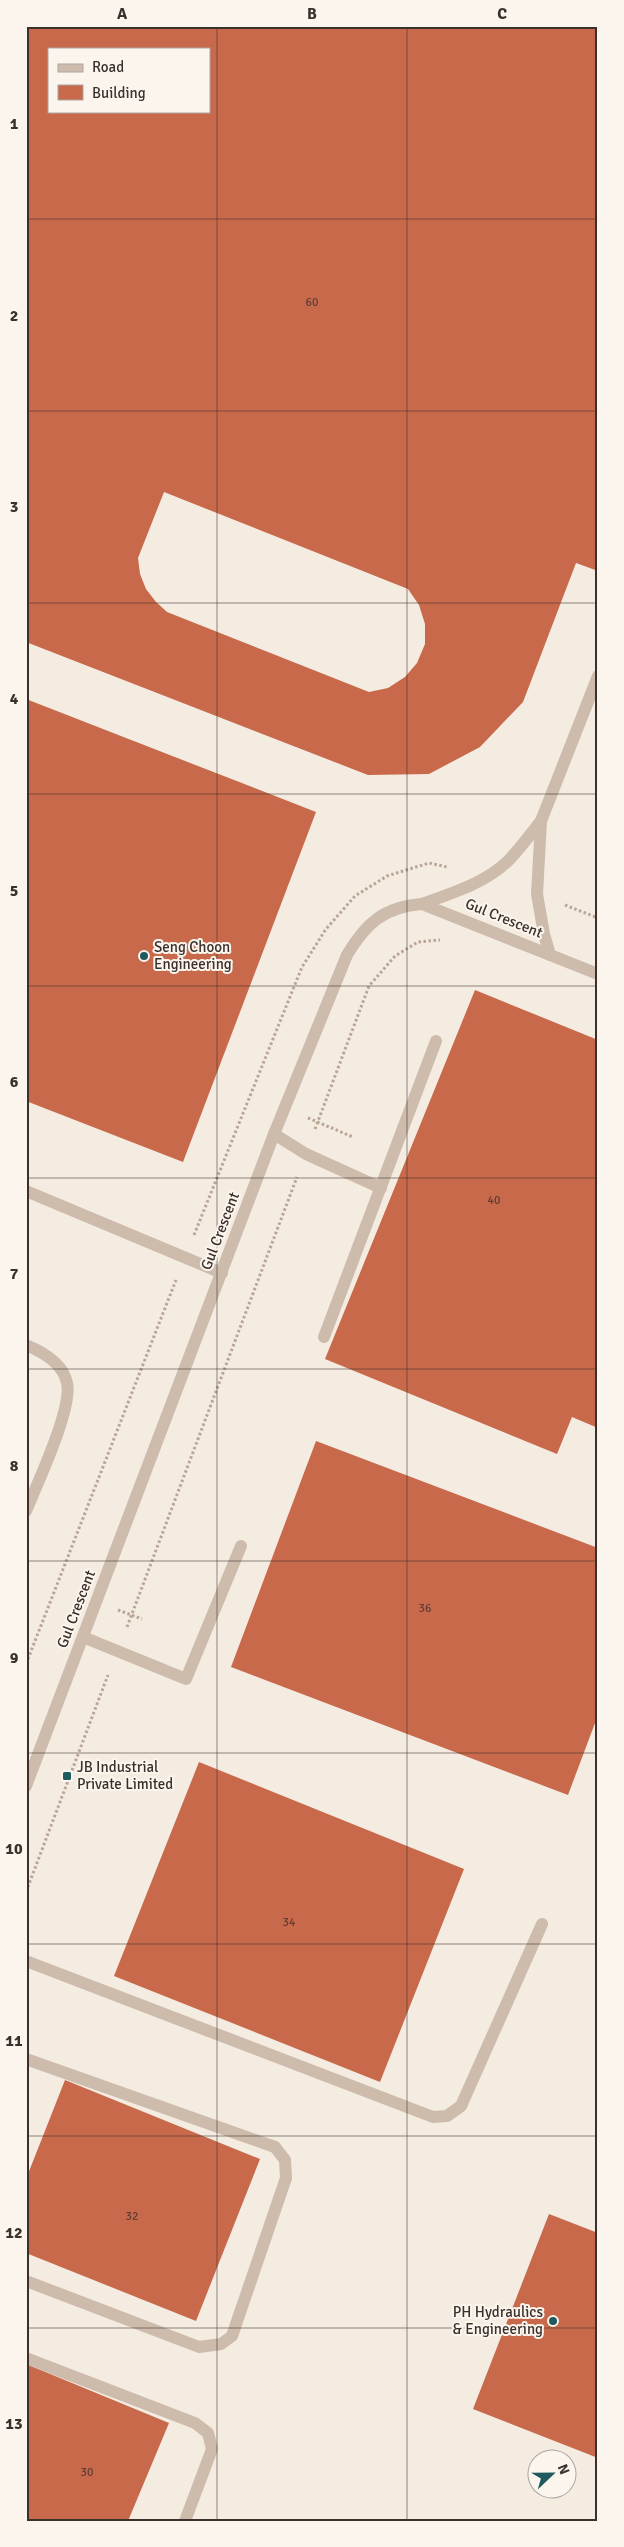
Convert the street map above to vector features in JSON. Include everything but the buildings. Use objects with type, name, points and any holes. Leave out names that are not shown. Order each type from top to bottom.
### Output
[{"type":"street","points":[[422,904],[461,890],[488,876],[508,861],[541,821],[598,676]]},
{"type":"street","points":[[541,821],[537,894],[550,955]]},
{"type":"street","name":"Gul Crescent","points":[[26,1786],[274,1134],[347,955],[358,936],[377,917],[403,906],[422,904],[598,974]]},
{"type":"street","points":[[324,1337],[436,1041]]},
{"type":"street","points":[[274,1134],[306,1154],[381,1188]]},
{"type":"street","points":[[26,1191],[222,1273]]},
{"type":"street","points":[[26,1345],[39,1350],[58,1364],[67,1382],[68,1402],[26,1511]]},
{"type":"street","points":[[83,1637],[186,1679],[241,1546]]},
{"type":"street","points":[[26,1961],[433,2117],[447,2116],[461,2106],[542,1924]]},
{"type":"street","points":[[26,2058],[276,2147],[285,2160],[286,2178],[232,2336],[221,2344],[199,2347],[26,2280]]},
{"type":"street","points":[[26,2358],[195,2423],[208,2433],[212,2449],[185,2521]]},
{"type":"path","points":[[26,1892],[369,986],[395,956],[418,942],[444,939]]},
{"type":"path","points":[[285,1107],[353,1137]]},
{"type":"place","name":"Seng Choon Engineering","points":[[144,956]]},
{"type":"place","name":"JB Industrial Private Limited","points":[[67,1776]]},
{"type":"place","name":"PH Hydraulics & Engineering","points":[[553,2321]]}]
